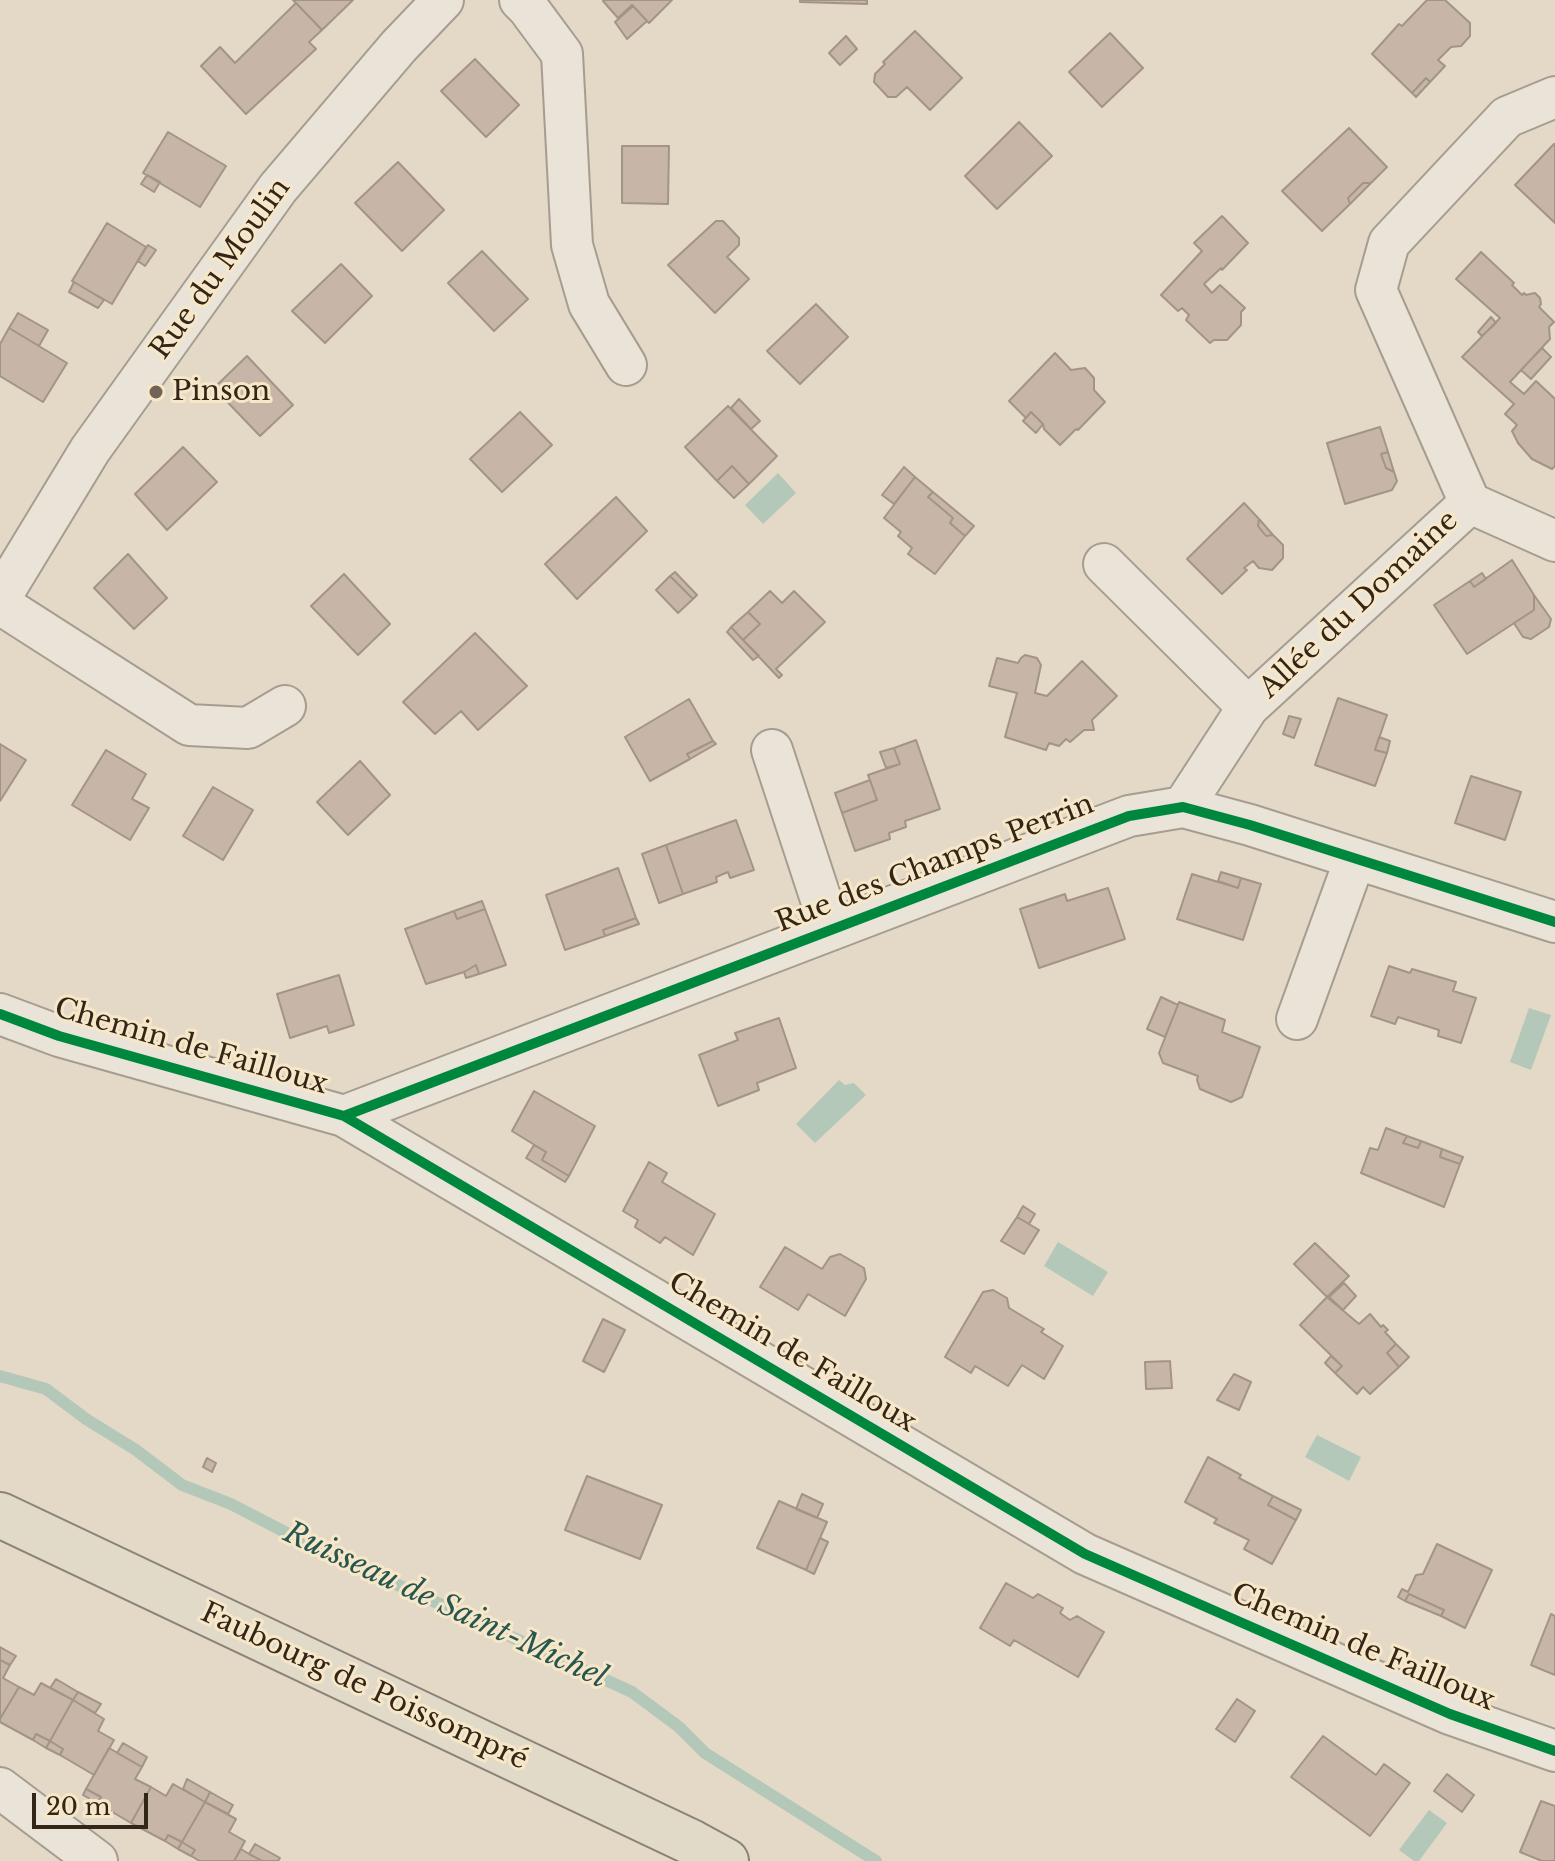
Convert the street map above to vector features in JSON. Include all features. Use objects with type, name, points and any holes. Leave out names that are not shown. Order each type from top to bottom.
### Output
[{"type":"main road","name":"Faubourg de Poissompré","points":[[0,1515],[726,1861]]},
{"type":"street","name":"Rue du Moulin","points":[[0,601],[90,450],[278,188],[399,46],[443,0]]},
{"type":"street","points":[[528,3],[562,54],[572,245],[589,304],[626,365]]},
{"type":"street","name":"Allée du Domaine","points":[[1555,97],[1507,117],[1389,243],[1376,290],[1470,503],[1555,541]]},
{"type":"street","name":"Allée du Domaine","points":[[1183,807],[1248,707],[1470,503]]},
{"type":"street","name":"Allée du Domaine","points":[[1104,564],[1248,707]]},
{"type":"street","points":[[0,601],[189,725],[248,728],[285,706]]},
{"type":"street","name":"Rue des Champs Perrin","points":[[772,750],[831,930]]},
{"type":"street","name":"Rue des Champs Perrin","points":[[344,1116],[1129,816],[1183,807],[1250,825],[1555,922]]},
{"type":"street","points":[[1297,1019],[1355,859]]},
{"type":"street","name":"Chemin de Failloux","points":[[0,1014],[59,1036],[344,1116],[1085,1554],[1450,1714],[1555,1751]]},
{"type":"street","points":[[0,1788],[97,1861]]},
{"type":"shaded area","points":[[778,473],[796,493],[763,524],[745,505]]},
{"type":"shaded area","points":[[1529,1008],[1551,1015],[1531,1070],[1510,1062]]},
{"type":"shaded area","points":[[839,1080],[845,1085],[854,1083],[866,1095],[815,1143],[796,1124]]},
{"type":"shaded area","points":[[1058,1242],[1108,1272],[1093,1296],[1044,1266]]},
{"type":"shaded area","points":[[1317,1435],[1361,1457],[1349,1481],[1305,1457]]},
{"type":"shaded area","points":[[1429,1810],[1447,1823],[1419,1861],[1414,1861],[1399,1850]]},
{"type":"building","points":[[293,0],[353,0],[322,30]]},
{"type":"building","points":[[604,0],[672,0],[649,23],[632,5],[618,18]]},
{"type":"building","points":[[867,0],[867,4],[800,2]]},
{"type":"building","points":[[1427,0],[1445,0],[1470,23],[1470,36],[1461,46],[1451,47],[1438,60],[1445,66],[1430,82],[1426,78],[1412,93],[1372,54],[1399,24],[1402,26]]},
{"type":"building","points":[[296,3],[322,30],[309,42],[316,49],[246,114],[201,66],[220,47],[235,63]]},
{"type":"building","points":[[633,6],[647,21],[627,39],[615,22]]},
{"type":"building","points":[[915,31],[962,78],[930,110],[907,87],[896,97],[888,97],[874,82],[875,74],[885,64],[883,62]]},
{"type":"building","points":[[1110,33],[1143,68],[1102,107],[1069,72]]},
{"type":"building","points":[[846,36],[857,49],[840,65],[829,53]]},
{"type":"building","points":[[475,59],[519,105],[486,137],[441,91]]},
{"type":"building","points":[[1426,78],[1430,82],[1416,97],[1412,93]]},
{"type":"building","points":[[1019,122],[1052,156],[997,209],[965,176]]},
{"type":"building","points":[[1349,128],[1387,167],[1371,183],[1363,183],[1348,198],[1350,204],[1322,231],[1282,191]]},
{"type":"building","points":[[168,132],[226,166],[200,207],[143,173]]},
{"type":"building","points":[[1555,145],[1555,223],[1515,185]]},
{"type":"building","points":[[622,146],[669,146],[668,204],[622,203]]},
{"type":"building","points":[[398,162],[444,210],[402,251],[355,203]]},
{"type":"building","points":[[147,175],[160,182],[154,192],[141,184]]},
{"type":"building","points":[[1363,183],[1371,183],[1350,204],[1348,198]]},
{"type":"building","points":[[1222,216],[1248,243],[1204,284],[1212,293],[1220,285],[1245,308],[1241,312],[1241,325],[1227,340],[1210,343],[1186,320],[1189,315],[1182,308],[1178,311],[1161,295],[1202,251],[1194,243]]},
{"type":"building","points":[[716,221],[723,221],[739,238],[739,245],[727,257],[749,279],[715,313],[668,265]]},
{"type":"building","points":[[107,223],[146,247],[112,304],[72,281]]},
{"type":"building","points":[[148,245],[156,250],[145,266],[138,261]]},
{"type":"building","points":[[482,251],[528,299],[494,331],[448,283]]},
{"type":"building","points":[[1481,252],[1514,283],[1512,285],[1522,295],[1535,293],[1540,298],[1539,307],[1554,322],[1549,327],[1550,339],[1510,382],[1524,394],[1536,381],[1555,399],[1555,466],[1552,469],[1532,459],[1518,443],[1512,431],[1517,425],[1505,414],[1514,404],[1462,357],[1500,318],[1456,279]]},
{"type":"building","points":[[341,264],[372,296],[325,343],[292,311]]},
{"type":"building","points":[[74,282],[104,300],[98,308],[69,292]]},
{"type":"building","points":[[816,304],[848,337],[800,384],[767,351]]},
{"type":"building","points":[[18,313],[48,330],[39,346],[9,328]]},
{"type":"building","points":[[1491,317],[1496,323],[1482,336],[1478,332]]},
{"type":"building","points":[[9,328],[67,363],[43,402],[0,376],[0,344]]},
{"type":"building","points":[[1542,348],[1551,357],[1531,379],[1521,370]]},
{"type":"building","points":[[1055,353],[1071,370],[1085,368],[1094,378],[1094,390],[1105,402],[1060,445],[1031,412],[1026,418],[1009,401]]},
{"type":"building","points":[[247,356],[293,405],[260,436],[214,388]]},
{"type":"building","points":[[739,399],[760,421],[751,429],[731,408]]},
{"type":"building","points":[[728,406],[777,456],[749,484],[732,466],[717,481],[685,447]]},
{"type":"building","points":[[520,412],[552,445],[502,492],[470,459]]},
{"type":"building","points":[[1031,412],[1043,424],[1036,433],[1023,421]]},
{"type":"building","points":[[1380,427],[1388,452],[1381,454],[1386,468],[1394,472],[1397,481],[1392,490],[1345,504],[1327,443]]},
{"type":"building","points":[[183,447],[217,482],[167,530],[135,494]]},
{"type":"building","points":[[1388,452],[1394,472],[1386,468],[1381,454]]},
{"type":"building","points":[[732,466],[749,484],[734,498],[717,481]]},
{"type":"building","points":[[904,467],[915,477],[894,504],[882,495]]},
{"type":"building","points":[[915,477],[933,492],[928,497],[953,518],[950,523],[965,536],[935,574],[908,554],[912,548],[898,536],[901,532],[884,518]]},
{"type":"building","points":[[933,492],[974,526],[965,536],[950,523],[953,518],[928,497]]},
{"type":"building","points":[[616,497],[647,531],[577,599],[545,564]]},
{"type":"building","points":[[1244,503],[1259,519],[1258,526],[1266,536],[1273,535],[1283,545],[1283,558],[1272,570],[1259,568],[1253,561],[1222,594],[1187,559]]},
{"type":"building","points":[[1259,519],[1273,535],[1266,536],[1258,526]]},
{"type":"building","points":[[128,554],[167,598],[134,629],[94,588]]},
{"type":"building","points":[[1512,560],[1534,595],[1534,610],[1467,654],[1434,605],[1470,581],[1474,587]]},
{"type":"building","points":[[675,572],[697,595],[693,599],[670,576]]},
{"type":"building","points":[[1482,573],[1486,579],[1474,587],[1470,581]]},
{"type":"building","points":[[344,574],[390,624],[358,655],[311,606]]},
{"type":"building","points":[[670,576],[693,599],[678,613],[656,590]]},
{"type":"building","points":[[770,591],[782,603],[794,591],[825,622],[776,669],[782,675],[779,678],[743,640],[760,624],[748,612]]},
{"type":"building","points":[[1534,595],[1551,619],[1549,627],[1531,639],[1523,637],[1514,623],[1534,610]]},
{"type":"building","points":[[748,612],[760,624],[743,640],[731,627]]},
{"type":"building","points":[[731,627],[759,656],[753,660],[727,632]]},
{"type":"building","points":[[475,633],[527,686],[478,730],[461,711],[435,734],[403,702]]},
{"type":"building","points":[[1025,655],[1037,658],[1041,665],[1035,693],[1047,696],[1082,661],[1117,696],[1092,720],[1094,730],[1084,730],[1070,742],[1066,739],[1059,746],[1049,743],[1046,750],[1005,737],[1017,693],[989,686],[997,658],[1018,663]]},
{"type":"building","points":[[1338,698],[1387,715],[1375,750],[1387,753],[1375,786],[1315,765]]},
{"type":"building","points":[[689,699],[713,741],[687,754],[690,759],[650,781],[625,737]]},
{"type":"building","points":[[1289,716],[1301,719],[1294,738],[1283,734]]},
{"type":"building","points":[[1379,737],[1390,741],[1387,753],[1375,750]]},
{"type":"building","points":[[916,740],[940,809],[905,821],[906,827],[889,833],[890,839],[855,851],[842,813],[877,800],[868,775],[900,764],[894,748]]},
{"type":"building","points":[[713,741],[716,744],[690,759],[687,754]]},
{"type":"building","points":[[0,744],[26,760],[0,801]]},
{"type":"building","points":[[894,748],[900,764],[886,768],[880,752]]},
{"type":"building","points":[[106,750],[146,774],[132,799],[149,808],[130,840],[72,805]]},
{"type":"building","points":[[360,761],[390,795],[348,835],[317,802]]},
{"type":"building","points":[[1471,776],[1521,792],[1505,840],[1455,823]]},
{"type":"building","points":[[870,780],[877,800],[842,813],[835,793]]},
{"type":"building","points":[[213,787],[253,810],[223,860],[183,836]]},
{"type":"building","points":[[736,820],[754,870],[730,878],[728,872],[716,877],[717,882],[683,894],[666,845]]},
{"type":"building","points":[[666,845],[683,894],[659,903],[642,854]]},
{"type":"building","points":[[618,868],[636,918],[603,930],[605,936],[565,950],[546,895]]},
{"type":"building","points":[[1221,872],[1241,878],[1238,888],[1218,881]]},
{"type":"building","points":[[1192,874],[1238,888],[1241,878],[1261,884],[1243,940],[1177,919]]},
{"type":"building","points":[[1108,888],[1125,939],[1039,968],[1020,909],[1065,894],[1067,901]]},
{"type":"building","points":[[482,901],[485,909],[457,919],[454,911]]},
{"type":"building","points":[[485,909],[506,965],[479,974],[476,965],[426,984],[405,929],[454,911],[457,919]]},
{"type":"building","points":[[636,918],[639,924],[605,936],[603,930]]},
{"type":"building","points":[[476,965],[479,974],[466,978],[464,972]]},
{"type":"building","points":[[1389,966],[1410,973],[1412,969],[1456,982],[1453,991],[1476,998],[1461,1043],[1438,1036],[1439,1030],[1398,1017],[1395,1024],[1371,1016]]},
{"type":"building","points":[[339,975],[354,1025],[329,1033],[327,1026],[290,1038],[277,994]]},
{"type":"building","points":[[1161,997],[1178,1005],[1165,1037],[1147,1029]]},
{"type":"building","points":[[1179,1002],[1225,1020],[1222,1032],[1260,1047],[1242,1097],[1231,1102],[1200,1089],[1198,1076],[1163,1063],[1159,1053]]},
{"type":"building","points":[[779,1018],[796,1068],[757,1083],[759,1090],[718,1106],[699,1055],[738,1040],[735,1033]]},
{"type":"building","points":[[534,1091],[595,1126],[569,1176],[542,1160],[546,1152],[512,1131]]},
{"type":"building","points":[[1386,1128],[1407,1136],[1403,1143],[1418,1148],[1421,1141],[1442,1149],[1440,1157],[1460,1164],[1444,1207],[1361,1173],[1370,1148],[1378,1150]]},
{"type":"building","points":[[1407,1136],[1421,1141],[1418,1148],[1403,1143]]},
{"type":"building","points":[[534,1145],[546,1152],[542,1160],[569,1176],[565,1182],[526,1158]]},
{"type":"building","points":[[1442,1149],[1463,1157],[1460,1164],[1440,1157]]},
{"type":"building","points":[[649,1162],[667,1173],[662,1182],[715,1214],[693,1255],[665,1237],[660,1243],[635,1227],[638,1220],[623,1211]]},
{"type":"building","points":[[1023,1206],[1035,1214],[1029,1224],[1017,1217]]},
{"type":"building","points":[[1017,1217],[1039,1230],[1024,1254],[1001,1241]]},
{"type":"building","points":[[1315,1243],[1349,1276],[1327,1297],[1294,1264]]},
{"type":"building","points":[[785,1247],[822,1269],[830,1257],[840,1254],[864,1268],[866,1279],[845,1316],[808,1294],[798,1310],[760,1287]]},
{"type":"building","points":[[1344,1283],[1356,1296],[1343,1310],[1329,1297]]},
{"type":"building","points":[[993,1290],[1007,1298],[1009,1308],[1044,1329],[1041,1332],[1063,1346],[1044,1379],[1022,1365],[1008,1386],[975,1366],[971,1373],[945,1357],[983,1292]]},
{"type":"building","points":[[1327,1297],[1359,1324],[1370,1314],[1381,1327],[1383,1325],[1388,1330],[1385,1332],[1396,1344],[1387,1353],[1399,1367],[1370,1394],[1363,1387],[1357,1394],[1335,1373],[1342,1366],[1300,1325]]},
{"type":"building","points":[[603,1319],[625,1330],[604,1372],[583,1361]]},
{"type":"building","points":[[1396,1344],[1409,1357],[1399,1367],[1387,1353]]},
{"type":"building","points":[[1331,1356],[1342,1366],[1335,1373],[1325,1363]]},
{"type":"building","points":[[1170,1361],[1172,1388],[1146,1389],[1145,1362]]},
{"type":"building","points":[[1234,1374],[1251,1382],[1239,1410],[1217,1400]]},
{"type":"building","points":[[1208,1457],[1273,1496],[1268,1505],[1296,1520],[1272,1564],[1244,1549],[1249,1540],[1214,1523],[1217,1519],[1185,1502]]},
{"type":"building","points":[[207,1458],[216,1463],[212,1472],[203,1467]]},
{"type":"building","points":[[587,1476],[662,1505],[640,1559],[565,1530]]},
{"type":"building","points":[[802,1494],[823,1504],[817,1518],[796,1509]]},
{"type":"building","points":[[1273,1496],[1301,1510],[1296,1520],[1268,1505]]},
{"type":"building","points":[[779,1501],[827,1522],[806,1570],[757,1548]]},
{"type":"building","points":[[820,1538],[828,1542],[814,1574],[806,1570]]},
{"type":"building","points":[[1437,1544],[1492,1570],[1465,1628],[1441,1616],[1444,1610],[1409,1594],[1405,1601],[1398,1597],[1402,1589],[1408,1592],[1416,1575],[1423,1574]]},
{"type":"building","points":[[1006,1583],[1033,1598],[1038,1594],[1063,1608],[1060,1613],[1070,1620],[1077,1616],[1104,1632],[1078,1677],[1014,1640],[1010,1646],[980,1628]]},
{"type":"building","points":[[1409,1594],[1444,1610],[1441,1616],[1405,1601]]},
{"type":"building","points":[[1551,1614],[1555,1616],[1555,1675],[1531,1665]]},
{"type":"building","points":[[0,1647],[16,1656],[10,1665],[0,1660]]},
{"type":"building","points":[[0,1660],[10,1665],[3,1678],[19,1687],[0,1719]]},
{"type":"building","points":[[56,1679],[78,1692],[73,1700],[50,1688]]},
{"type":"building","points":[[41,1683],[73,1700],[50,1741],[36,1734],[33,1740],[0,1722],[19,1687],[34,1695]]},
{"type":"building","points":[[78,1692],[101,1704],[95,1713],[73,1700]]},
{"type":"building","points":[[1237,1699],[1255,1711],[1235,1742],[1216,1729]]},
{"type":"building","points":[[73,1700],[104,1719],[98,1731],[114,1740],[94,1775],[60,1755],[63,1749],[50,1741]]},
{"type":"building","points":[[36,1734],[50,1741],[46,1748],[33,1740]]},
{"type":"building","points":[[1323,1736],[1376,1775],[1384,1764],[1410,1783],[1370,1836],[1291,1777]]},
{"type":"building","points":[[50,1741],[63,1749],[60,1755],[46,1748]]},
{"type":"building","points":[[123,1743],[147,1757],[142,1767],[117,1753]]},
{"type":"building","points":[[109,1748],[142,1767],[135,1779],[151,1787],[131,1823],[97,1803],[101,1797],[86,1789]]},
{"type":"building","points":[[1447,1774],[1474,1795],[1462,1812],[1434,1791]]},
{"type":"building","points":[[187,1779],[210,1792],[205,1802],[183,1789]]},
{"type":"building","points":[[173,1784],[205,1802],[182,1842],[168,1835],[165,1841],[131,1823],[151,1787],[166,1796]]},
{"type":"building","points":[[86,1789],[101,1797],[97,1803],[83,1795]]},
{"type":"building","points":[[210,1792],[233,1805],[228,1814],[205,1802]]},
{"type":"building","points":[[1541,1801],[1555,1806],[1555,1861],[1542,1861],[1520,1852]]},
{"type":"building","points":[[205,1802],[236,1819],[229,1832],[245,1841],[234,1861],[200,1861],[191,1856],[195,1850],[182,1842]]},
{"type":"building","points":[[168,1835],[182,1842],[178,1849],[165,1841]]},
{"type":"building","points":[[182,1842],[195,1850],[191,1856],[178,1849]]},
{"type":"building","points":[[255,1844],[280,1858],[278,1861],[262,1861],[249,1854]]},
{"type":"building","points":[[241,1849],[249,1854],[262,1861],[234,1861]]},
{"type":"waterway","name":"Ruisseau de Saint-Michel","points":[[0,1376],[46,1389],[182,1485],[231,1504],[306,1543],[632,1692],[679,1727],[705,1753],[876,1861]]},
{"type":"cycle path","points":[[344,1116],[1129,816],[1183,807],[1250,825],[1555,922]]},
{"type":"cycle path","points":[[0,1014],[59,1036],[344,1116],[1085,1554],[1450,1714],[1555,1751]]},
{"type":"place","name":"Pinson","points":[[156,392]]}]
